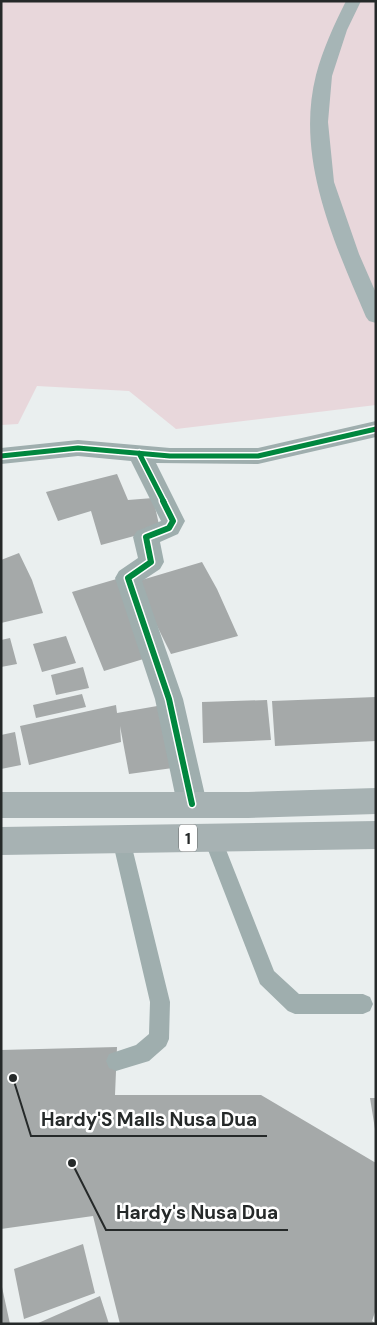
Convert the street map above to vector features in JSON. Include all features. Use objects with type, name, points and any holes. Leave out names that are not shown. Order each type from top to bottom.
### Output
[{"type":"highway","points":[[338,804],[376,790]]},
{"type":"highway","name":"1","points":[[1,805],[338,804],[376,801]]},
{"type":"highway","name":"1","points":[[1,841],[376,835]]},
{"type":"main road","points":[[354,1],[339,30],[324,76],[319,122],[324,182],[349,254],[376,317]]},
{"type":"street","points":[[1,456],[78,448],[178,456],[258,456],[376,429]]},
{"type":"street","points":[[138,453],[173,521],[169,528],[146,537],[151,562],[128,578],[170,699],[192,804]]},
{"type":"lane","points":[[212,837],[266,978],[295,1004],[363,1004]]},
{"type":"lane","points":[[116,1061],[142,1054],[159,1039],[160,1002],[121,839]]},
{"type":"shaded area","points":[[1,1],[376,1],[376,405],[176,429],[129,391],[37,386],[18,424],[1,425]]},
{"type":"building","points":[[117,474],[128,500],[153,498],[160,529],[101,545],[91,511],[58,521],[46,492]]},
{"type":"building","points":[[19,553],[32,580],[43,613],[1,623],[1,560]]},
{"type":"building","points":[[202,562],[217,589],[238,636],[171,654],[135,582]]},
{"type":"building","points":[[120,578],[150,657],[104,671],[72,592]]},
{"type":"building","points":[[66,636],[76,663],[42,672],[33,644]]},
{"type":"building","points":[[10,638],[17,664],[1,667],[1,640]]},
{"type":"building","points":[[83,667],[89,688],[56,695],[51,675]]},
{"type":"building","points":[[82,694],[86,707],[36,718],[33,705]]},
{"type":"building","points":[[376,697],[376,741],[275,746],[272,701]]},
{"type":"building","points":[[267,700],[271,740],[203,743],[202,702]]},
{"type":"building","points":[[116,705],[117,713],[163,705],[180,767],[129,774],[120,726],[121,742],[29,765],[20,726]]},
{"type":"building","points":[[15,732],[21,765],[1,769],[1,735]]},
{"type":"building","points":[[117,1047],[115,1095],[261,1095],[376,1163],[376,1309],[372,1321],[376,1324],[120,1324],[93,1216],[1,1229],[1,1050]]},
{"type":"building","points":[[370,1098],[376,1098],[376,1129],[375,1129]]},
{"type":"building","points":[[83,1244],[95,1293],[24,1319],[14,1269]]},
{"type":"building","points":[[2,1287],[10,1324],[1,1324]]},
{"type":"building","points":[[100,1296],[109,1324],[36,1324]]},
{"type":"cycle path","points":[[1,456],[78,448],[170,456],[258,456],[376,429]]},
{"type":"cycle path","points":[[139,453],[173,521],[169,528],[146,537],[151,562],[128,578],[169,699],[192,804]]},
{"type":"place","name":"Hardy'S Malls Nusa Dua","points":[[13,1078]]},
{"type":"place","name":"Hardy's Nusa Dua","points":[[72,1163]]}]
